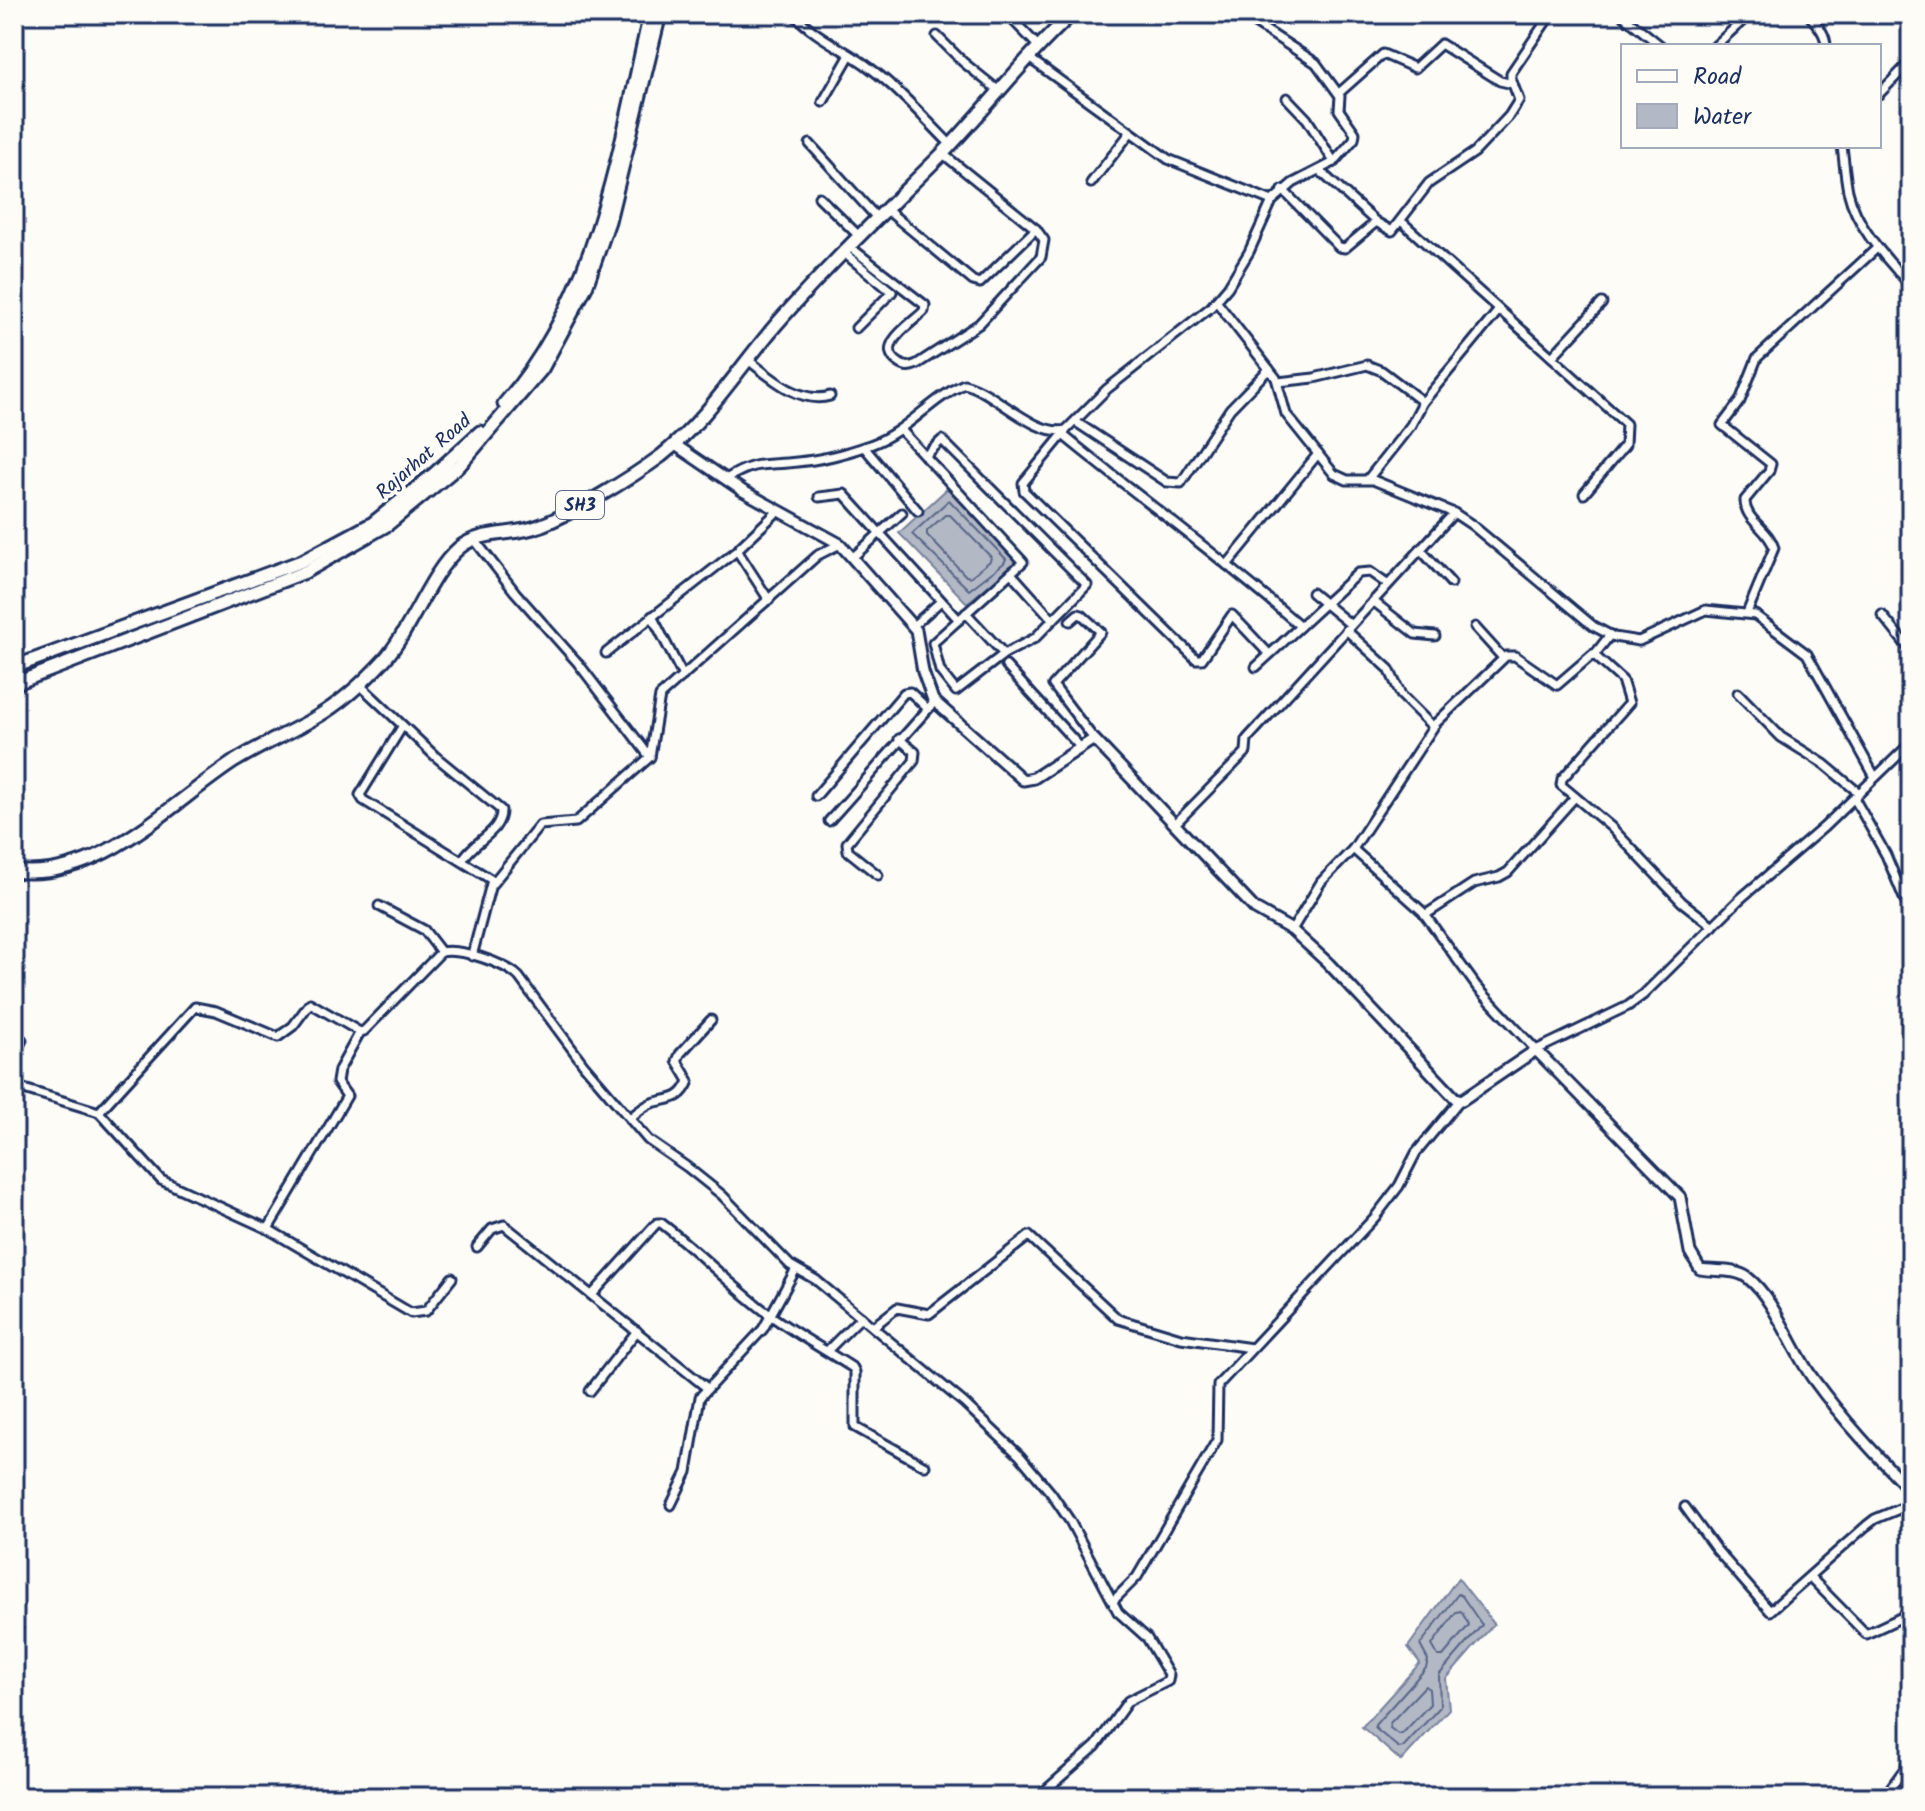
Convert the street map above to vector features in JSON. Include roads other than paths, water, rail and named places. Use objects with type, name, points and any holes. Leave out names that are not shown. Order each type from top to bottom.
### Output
[{"type":"main road","name":"Rajarhat Road","points":[[14,667],[302,561],[373,523],[474,439],[510,398],[536,361],[575,294],[615,165],[650,14]]},
{"type":"main road","points":[[14,684],[305,572],[387,525],[460,465],[542,369],[563,335],[586,287],[609,221],[660,14]]},
{"type":"main road","name":"SH3","points":[[474,539],[528,530],[555,519],[647,465],[674,444],[700,419],[792,307],[947,149],[1072,14]]},
{"type":"main road","points":[[14,871],[39,872],[64,868],[108,849],[139,831],[234,762],[318,717],[360,685],[400,640],[452,556],[474,539]]},
{"type":"street","points":[[794,14],[829,43],[890,84],[947,149],[1036,229],[1044,240],[1041,257],[979,324],[961,338],[909,367],[902,366],[890,355],[889,349],[892,341],[924,311],[925,305],[847,250]]},
{"type":"street","points":[[1007,14],[1039,47]]},
{"type":"street","points":[[1241,14],[1316,63],[1339,93],[1339,110],[1355,133],[1354,139],[1334,162],[1283,190],[1272,201],[1249,252],[1216,301],[1184,330],[1107,389],[1064,432],[1023,483],[1024,491],[1196,659],[1202,659],[1232,615],[1269,654]]},
{"type":"street","points":[[1320,171],[1376,222],[1392,231],[1429,183],[1463,162],[1509,116],[1519,100],[1511,73],[1551,14]]},
{"type":"street","points":[[1621,14],[1658,44]]},
{"type":"street","points":[[1717,44],[1750,14]]},
{"type":"street","points":[[1808,14],[1828,44]]},
{"type":"street","points":[[937,36],[999,91]]},
{"type":"street","points":[[1339,93],[1383,54],[1415,68],[1441,44],[1500,81],[1513,84]]},
{"type":"street","points":[[823,102],[850,55]]},
{"type":"street","points":[[1029,58],[1168,159],[1272,201]]},
{"type":"street","points":[[1881,92],[1911,61]]},
{"type":"street","points":[[1287,98],[1307,119],[1334,162]]},
{"type":"street","points":[[1091,183],[1130,133]]},
{"type":"street","points":[[810,144],[882,214],[973,281],[980,283],[1036,229]]},
{"type":"street","points":[[1842,148],[1848,191],[1855,213],[1877,248],[1911,286]]},
{"type":"street","points":[[1283,190],[1339,247],[1350,245],[1376,222]]},
{"type":"street","points":[[819,197],[860,237]]},
{"type":"street","points":[[1401,221],[1626,424],[1625,445],[1584,494]]},
{"type":"street","points":[[1747,613],[1774,548],[1772,540],[1747,512],[1744,504],[1771,464],[1722,425],[1740,401],[1757,358],[1877,248]]},
{"type":"street","points":[[847,250],[892,292],[856,328]]},
{"type":"street","points":[[1898,272],[1911,261]]},
{"type":"street","points":[[1216,301],[1278,382],[1286,414],[1340,477],[1347,480],[1368,479],[1454,513],[1593,626],[1610,635],[1639,641],[1700,611],[1712,609],[1755,615],[1807,654],[1875,777]]},
{"type":"street","points":[[1552,357],[1602,303]]},
{"type":"street","points":[[1368,479],[1411,425],[1423,402],[1499,310]]},
{"type":"street","points":[[747,359],[771,378],[803,395],[819,400],[830,396]]},
{"type":"street","points":[[1278,382],[1314,378],[1367,365],[1382,371],[1423,402]]},
{"type":"street","points":[[1076,422],[1167,482],[1181,483],[1230,409],[1269,369]]},
{"type":"street","points":[[726,479],[747,467],[798,462],[864,447],[901,430],[964,384],[1037,424],[1064,432],[1149,505],[1300,626]]},
{"type":"street","points":[[901,430],[925,456],[1023,562],[933,643],[940,671],[956,691],[1004,654],[1035,638],[1087,585],[942,440],[925,456]]},
{"type":"street","points":[[674,444],[778,511],[840,544],[916,630],[931,705]]},
{"type":"street","points":[[864,447],[918,511]]},
{"type":"street","points":[[1227,565],[1318,454]]},
{"type":"street","points":[[819,497],[844,494],[959,620]]},
{"type":"street","points":[[606,653],[739,549],[778,511]]},
{"type":"street","points":[[852,558],[902,513]]},
{"type":"street","points":[[1175,824],[1246,752],[1245,742],[1454,513]]},
{"type":"street","points":[[474,539],[515,592],[578,663],[650,757]]},
{"type":"street","points":[[472,956],[493,883],[540,825],[576,822],[650,757],[660,696],[818,555],[840,544]]},
{"type":"street","points":[[739,549],[738,554],[769,600]]},
{"type":"street","points":[[1420,549],[1451,583]]},
{"type":"street","points":[[1011,573],[1053,620]]},
{"type":"street","points":[[1256,667],[1358,573],[1375,574],[1387,584]]},
{"type":"street","points":[[1312,593],[1389,669],[1401,695],[1433,727]]},
{"type":"street","points":[[913,626],[941,601]]},
{"type":"street","points":[[1373,601],[1415,634],[1435,636]]},
{"type":"street","points":[[966,613],[1004,654]]},
{"type":"street","points":[[1070,621],[1078,614],[1082,615],[1101,632],[1053,685],[1094,739],[1255,909],[1292,930],[1328,963],[1459,1101]]},
{"type":"street","points":[[1882,615],[1911,651]]},
{"type":"street","points":[[652,616],[683,676]]},
{"type":"street","points":[[1475,627],[1503,658]]},
{"type":"street","points":[[1292,930],[1321,882],[1353,849],[1433,727],[1503,658],[1515,656],[1557,685],[1595,654],[1610,635]]},
{"type":"street","points":[[1595,654],[1622,680],[1630,701],[1562,779],[1563,787],[1608,824],[1682,902],[1713,926]]},
{"type":"street","points":[[1006,666],[1081,748]]},
{"type":"street","points":[[360,685],[402,727],[501,810],[498,824],[466,853],[462,861]]},
{"type":"street","points":[[816,796],[904,693],[910,692],[931,705],[1023,780],[1034,778],[1094,739]]},
{"type":"street","points":[[1738,693],[1781,737],[1824,764],[1857,796],[1911,915]]},
{"type":"street","points":[[829,821],[931,705]]},
{"type":"street","points":[[402,727],[361,792],[361,797],[493,883]]},
{"type":"street","points":[[878,875],[848,851],[847,843],[914,761],[915,752],[899,739]]},
{"type":"street","points":[[1113,1601],[1137,1577],[1217,1440],[1218,1385],[1375,1217],[1399,1186],[1416,1153],[1459,1101],[1536,1050],[1628,1006],[1911,743]]},
{"type":"street","points":[[1425,915],[1466,887],[1508,872],[1575,797]]},
{"type":"street","points":[[1353,849],[1425,915],[1477,987],[1680,1197],[1690,1252],[1700,1269],[1736,1271],[1749,1278],[1771,1308],[1813,1379],[1911,1491]]},
{"type":"street","points":[[379,906],[424,930],[441,952]]},
{"type":"street","points":[[268,1229],[347,1096],[337,1082],[339,1070],[360,1032],[441,952],[472,956],[507,967],[519,977],[584,1065],[648,1140],[739,1210],[796,1269],[816,1280],[873,1327],[964,1403],[1020,1456],[1070,1521],[1118,1612],[1147,1638],[1169,1675],[1168,1681],[1128,1701],[1098,1744],[1038,1797]]},
{"type":"street","points":[[99,1112],[195,1007],[216,1011],[278,1037],[293,1026],[310,1003],[360,1032]]},
{"type":"street","points":[[630,1118],[652,1103],[677,1098],[687,1086],[689,1081],[677,1061],[711,1020]]},
{"type":"street","points":[[14,1055],[22,1040]]},
{"type":"street","points":[[14,1086],[99,1112],[161,1180],[268,1229],[416,1314],[426,1311],[452,1278]]},
{"type":"street","points":[[592,1295],[659,1223],[703,1256],[771,1315],[855,1372],[855,1427],[925,1466]]},
{"type":"street","points":[[477,1247],[492,1229],[504,1225],[707,1388]]},
{"type":"street","points":[[873,1327],[897,1308],[929,1314],[1029,1236],[1118,1319],[1181,1338],[1252,1348]]},
{"type":"street","points":[[671,1505],[687,1472],[698,1405],[707,1388],[760,1333],[796,1269]]},
{"type":"street","points":[[827,1351],[861,1317]]},
{"type":"street","points":[[590,1391],[637,1331]]},
{"type":"street","points":[[1685,1507],[1766,1609],[1772,1610],[1875,1519],[1911,1504]]},
{"type":"street","points":[[1810,1577],[1866,1634],[1911,1613]]},
{"type":"street","points":[[1884,1797],[1911,1760]]},
{"type":"water","points":[[948,488],[1020,560],[967,603],[899,533]]},
{"type":"water","points":[[1458,1578],[1494,1624],[1446,1679],[1449,1709],[1401,1761],[1362,1727],[1420,1663],[1408,1647]]},
{"type":"waterway","points":[[14,1639],[24,1628]]}]
